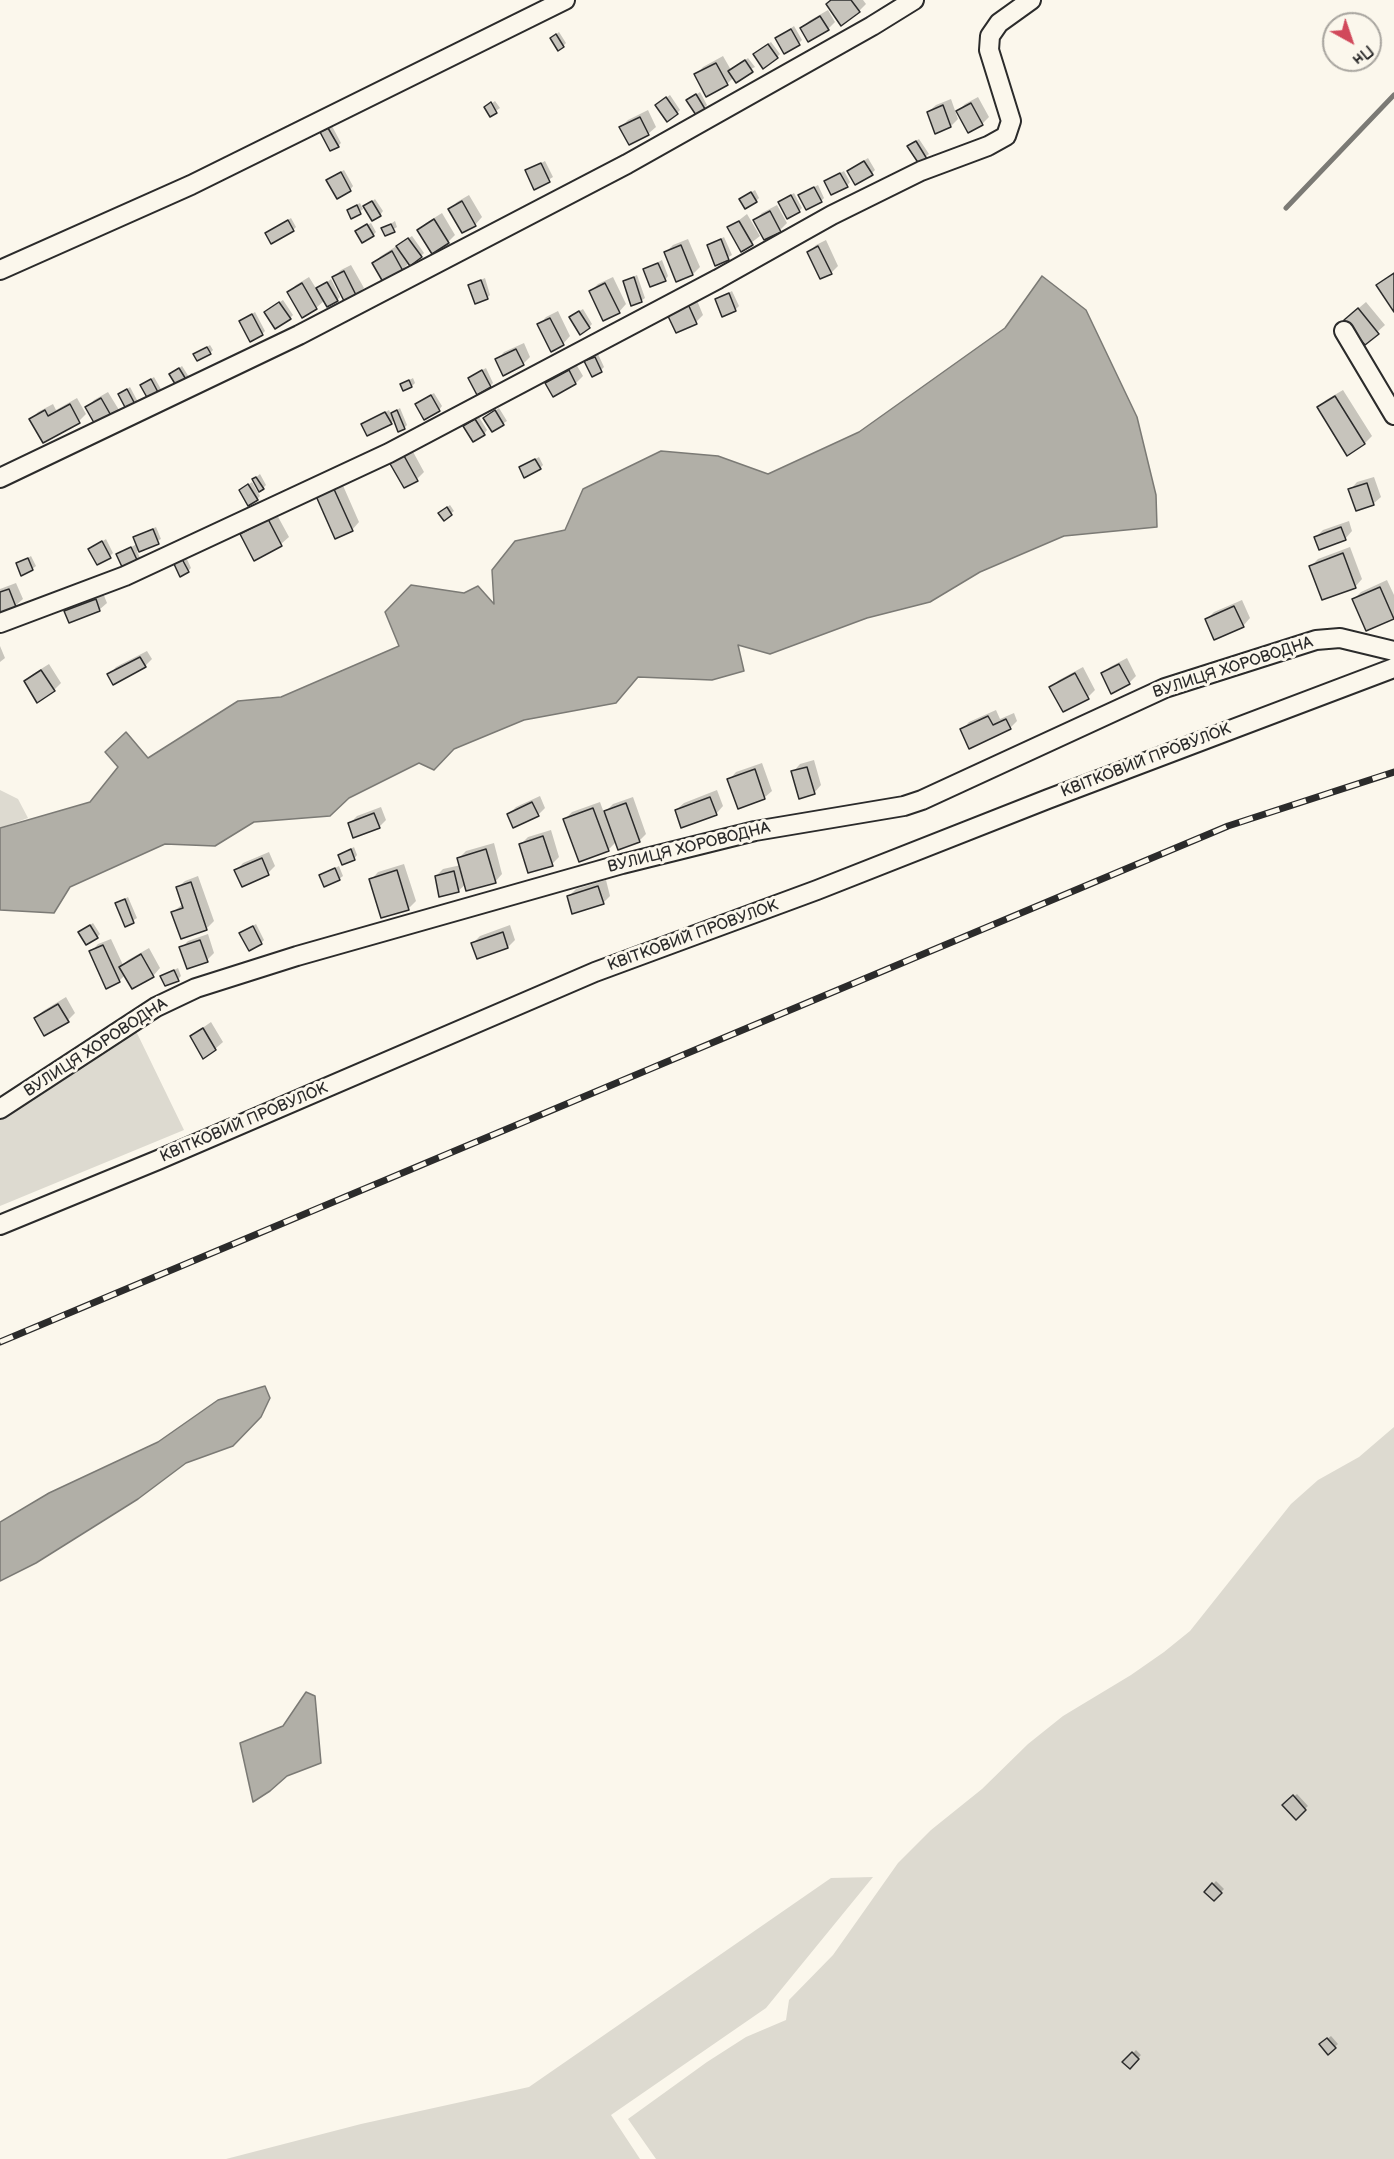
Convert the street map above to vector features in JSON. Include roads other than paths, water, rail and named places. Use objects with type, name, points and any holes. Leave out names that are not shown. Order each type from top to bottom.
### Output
[{"type":"street","points":[[0,270],[190,185],[565,0]]},
{"type":"street","points":[[0,478],[310,330],[627,164],[914,0]]},
{"type":"street","points":[[0,623],[125,576],[389,453],[718,279],[832,215],[921,171],[988,146],[1006,136],[1011,121],[989,50],[990,36],[999,23],[1031,0]]},
{"type":"street","points":[[1344,331],[1394,416]]},
{"type":"street","name":"ВУЛИЦЯ ХОРОВОДНА","points":[[0,1109],[156,1007],[196,988],[297,956],[622,864],[754,831],[904,806],[922,800],[1165,688],[1316,640],[1340,638],[1394,651]]},
{"type":"street","name":"КВІТКОВИЙ ПРОВУЛОК","points":[[0,1225],[168,1156],[595,972],[817,890],[1048,799],[1394,668]]},
{"type":"waterway","points":[[1286,208],[1394,95]]},
{"type":"railway","points":[[0,1342],[1228,826],[1394,772]]}]
